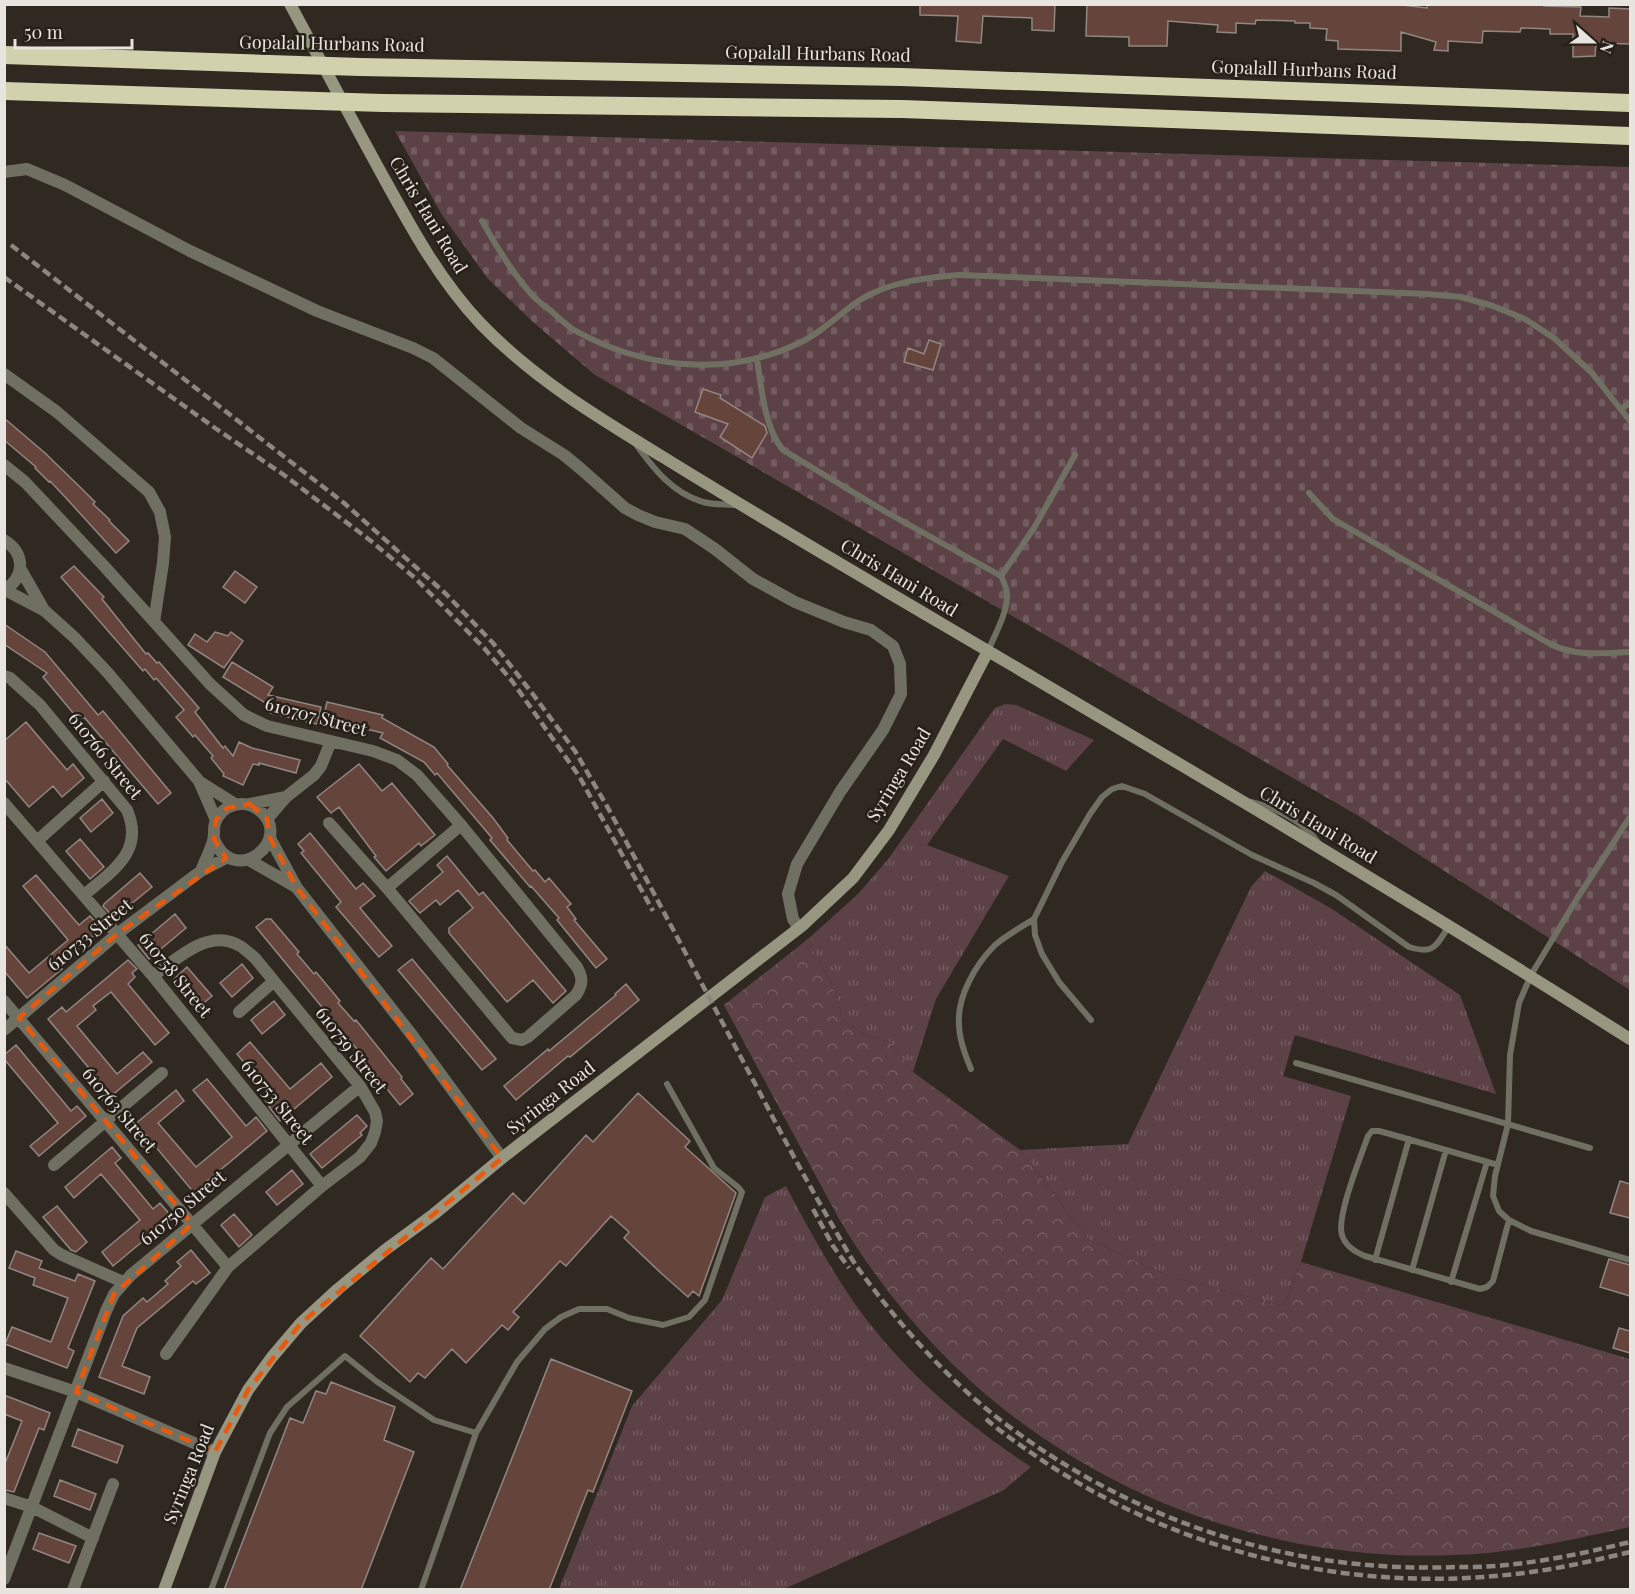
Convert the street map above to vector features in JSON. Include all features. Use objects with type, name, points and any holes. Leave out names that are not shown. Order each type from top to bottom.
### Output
[{"type":"highway","name":"Gopalall Hurbans Road","points":[[4,55],[360,67],[911,77],[1630,103]]},
{"type":"highway","points":[[4,91],[382,103],[913,110],[1630,136]]},
{"type":"street","name":"Chris Hani Road","points":[[290,4],[423,248],[477,320],[506,349],[541,378],[588,411],[742,506],[1242,800],[1531,975],[1630,1039]]},
{"type":"street","points":[[4,172],[27,169],[65,185],[190,251],[317,311],[413,348],[432,358],[521,428],[564,455],[625,507],[655,522],[685,529],[753,579],[795,602],[844,622],[871,630],[893,645],[900,664],[901,694],[883,730],[840,792],[797,864],[788,894],[793,919],[799,928]]},
{"type":"street","points":[[4,374],[57,412],[149,492],[160,512],[165,537],[164,563],[154,622]]},
{"type":"street","name":"610707 Street","points":[[4,465],[25,482],[210,684],[244,715],[267,726],[373,751],[397,760],[417,775],[577,967],[582,981],[581,988],[528,1037],[522,1040],[512,1038],[387,888]]},
{"type":"street","points":[[4,540],[12,545],[20,560],[16,581],[5,590],[45,611],[108,673],[199,781],[216,820]]},
{"type":"street","points":[[20,568],[45,611]]},
{"type":"street","name":"Syringa Road","points":[[164,1590],[215,1452],[248,1390],[301,1323],[338,1288],[799,928],[853,878],[889,830],[934,755],[988,651]]},
{"type":"street","name":"610766 Street","points":[[4,676],[10,678],[40,705],[104,781],[127,810],[132,821],[133,832],[126,856],[118,866],[84,895]]},
{"type":"street","points":[[267,819],[286,797],[314,775],[321,766],[331,741]]},
{"type":"street","points":[[37,841],[104,781]]},
{"type":"street","points":[[199,781],[235,804]]},
{"type":"street","points":[[250,804],[267,819],[270,838],[266,847],[258,855],[249,860],[234,860],[222,853],[214,839],[213,830],[220,813],[235,804],[250,804],[286,797]]},
{"type":"street","name":"610758 Street","points":[[4,804],[153,976],[204,1040]]},
{"type":"street","points":[[329,823],[387,888],[461,825]]},
{"type":"street","points":[[270,838],[297,888],[412,1035],[502,1158]]},
{"type":"street","points":[[201,871],[214,839]]},
{"type":"street","name":"610733 Street","points":[[4,1030],[117,934],[201,871],[228,857]]},
{"type":"street","points":[[249,860],[297,888]]},
{"type":"street","name":"610759 Street","points":[[153,976],[194,947],[214,940],[241,946],[255,958],[360,1086],[375,1112],[377,1121],[371,1143],[360,1157],[322,1186],[228,1267],[166,1354]]},
{"type":"street","points":[[239,1012],[274,981]]},
{"type":"street","name":"610763 Street","points":[[4,1001],[228,1267]]},
{"type":"street","name":"610753 Street","points":[[204,1040],[322,1186]]},
{"type":"street","points":[[54,1165],[162,1073]]},
{"type":"street","name":"610750 Street","points":[[4,1579],[114,1294],[123,1282],[360,1086]]},
{"type":"street","points":[[4,1193],[54,1250],[123,1282]]},
{"type":"street","points":[[4,1368],[76,1392],[215,1452]]},
{"type":"street","points":[[73,1590],[113,1485]]},
{"type":"street","points":[[4,1498],[32,1507],[93,1538]]},
{"type":"lane","points":[[482,221],[503,259],[533,296],[573,330],[648,360],[685,365],[733,363],[767,357],[799,343],[862,299],[886,287],[916,279],[960,275],[1427,294],[1461,297],[1526,319],[1554,339],[1592,373],[1630,421]]},
{"type":"lane","points":[[757,359],[764,404],[775,441],[783,450],[886,512],[1001,576],[1007,595],[1000,623],[988,651]]},
{"type":"lane","points":[[1621,409],[1630,403]]},
{"type":"lane","points":[[630,437],[657,474],[679,490],[703,502],[742,506]]},
{"type":"lane","points":[[1001,576],[1034,528],[1075,455]]},
{"type":"lane","points":[[1309,493],[1333,519],[1552,645],[1566,651],[1583,654],[1630,652]]},
{"type":"lane","points":[[1091,1020],[1059,982],[1042,954],[1035,935],[1034,919],[1062,862],[1090,814],[1102,797],[1112,789],[1122,786],[1145,794],[1252,855],[1336,895],[1409,947],[1427,951],[1449,926]]},
{"type":"lane","points":[[1630,817],[1531,975],[1519,1003],[1510,1055],[1508,1124],[1495,1176],[1493,1196],[1499,1211],[1509,1220],[1531,1230],[1630,1260]]},
{"type":"lane","points":[[971,1069],[963,1049],[958,1023],[965,990],[987,954],[1013,932],[1034,919]]},
{"type":"lane","points":[[1296,1063],[1590,1148]]},
{"type":"lane","points":[[421,1590],[476,1433],[517,1362],[545,1329],[561,1317],[579,1309],[607,1310],[629,1318],[663,1325],[689,1317],[705,1300],[742,1192],[714,1168],[668,1084]]},
{"type":"lane","points":[[1498,1165],[1409,1139],[1372,1131],[1368,1136],[1341,1218],[1341,1234],[1354,1251],[1375,1260],[1480,1289],[1487,1287],[1493,1281],[1509,1220]]},
{"type":"lane","points":[[1375,1260],[1409,1139]]},
{"type":"lane","points":[[1412,1270],[1446,1150]]},
{"type":"lane","points":[[1451,1282],[1487,1162]]},
{"type":"lane","points":[[211,1590],[270,1433],[287,1407],[345,1356],[376,1381],[434,1420],[476,1433]]},
{"type":"highlighted area","points":[[250,804],[267,819],[270,838],[297,888],[502,1158],[301,1323],[248,1390],[215,1452],[76,1392],[114,1294],[192,1224],[19,1018],[117,934],[226,858],[214,839],[216,820],[227,808]]},
{"type":"green space","points":[[395,131],[1630,167],[1630,990],[1357,815],[595,375],[533,322],[488,279],[442,215]]},
{"type":"green space","points":[[1005,704],[1016,705],[1094,740],[1066,771],[1003,739],[927,845],[1009,876],[936,999],[913,1072],[890,1042],[867,1036],[843,1021],[837,996],[808,939],[858,894],[889,858],[995,708]]},
{"type":"green space","points":[[1265,871],[1332,909],[1460,995],[1496,1094],[1295,1035],[1283,1076],[1351,1096],[1301,1262],[1284,1306],[1171,1277],[1089,1240],[1020,1150],[1128,1144],[1251,887]]},
{"type":"green space","points":[[808,939],[837,996],[843,1021],[867,1036],[890,1042],[913,1072],[1020,1150],[1089,1240],[1171,1277],[1284,1306],[1301,1262],[1630,1359],[1630,1527],[1543,1545],[1476,1554],[1381,1554],[1309,1545],[1239,1529],[1170,1506],[1105,1475],[1043,1438],[986,1394],[933,1344],[883,1284],[839,1219],[724,1005]]},
{"type":"green space","points":[[786,1186],[852,1299],[900,1359],[962,1417],[1031,1467],[1004,1490],[784,1589],[559,1589],[632,1406],[722,1300],[765,1197]]},
{"type":"building","points":[[920,4],[1055,4],[1054,31],[1032,30],[1032,18],[983,16],[981,43],[956,41],[958,16],[920,15]]},
{"type":"building","points":[[1087,4],[1392,4],[1427,8],[1427,4],[1544,4],[1544,6],[1581,7],[1580,16],[1609,17],[1609,8],[1630,9],[1630,44],[1596,43],[1595,56],[1573,57],[1573,34],[1550,34],[1550,29],[1521,28],[1520,32],[1483,31],[1482,43],[1448,41],[1448,51],[1434,50],[1436,42],[1401,32],[1401,51],[1338,49],[1338,41],[1326,40],[1327,29],[1310,28],[1310,23],[1295,23],[1295,21],[1256,20],[1255,24],[1236,23],[1236,33],[1217,32],[1218,25],[1168,21],[1167,46],[1129,46],[1129,37],[1086,36]]},
{"type":"building","points":[[929,340],[941,344],[933,370],[904,362],[908,348],[924,354]]},
{"type":"building","points":[[703,389],[721,395],[720,398],[765,426],[767,433],[752,458],[720,437],[728,424],[695,412]]},
{"type":"building","points":[[4,418],[81,488],[95,502],[93,504],[129,541],[116,553],[50,481],[4,440]]},
{"type":"building","points":[[74,566],[104,597],[102,599],[146,654],[148,653],[157,663],[159,662],[199,708],[195,712],[223,748],[225,746],[233,756],[239,742],[252,748],[300,760],[296,773],[259,763],[259,765],[253,764],[243,785],[223,776],[224,774],[211,758],[213,756],[176,717],[184,710],[156,678],[154,680],[145,669],[143,671],[61,577]]},
{"type":"building","points":[[235,571],[257,587],[245,603],[223,587]]},
{"type":"building","points":[[4,624],[45,652],[98,715],[103,711],[171,793],[158,804],[84,717],[79,720],[43,677],[47,673],[4,644]]},
{"type":"building","points":[[215,632],[228,636],[231,632],[243,641],[224,668],[188,645],[195,634],[207,642]]},
{"type":"building","points":[[232,662],[273,687],[268,695],[321,707],[317,724],[270,713],[272,707],[223,677]]},
{"type":"building","points":[[327,702],[383,715],[382,718],[434,747],[493,818],[508,838],[507,840],[533,871],[535,870],[545,882],[549,878],[571,904],[567,907],[576,919],[574,920],[607,959],[596,968],[557,920],[559,918],[490,840],[492,838],[437,773],[435,775],[424,762],[380,738],[383,733],[323,719]]},
{"type":"building","points":[[26,722],[67,770],[73,764],[84,778],[62,797],[53,786],[29,807],[4,778],[4,741]]},
{"type":"building","points":[[359,764],[382,791],[392,783],[435,835],[421,846],[419,843],[386,871],[339,807],[331,813],[317,797]]},
{"type":"building","points":[[102,799],[113,813],[91,832],[80,818]]},
{"type":"building","points":[[310,833],[356,889],[363,883],[375,896],[360,908],[392,946],[379,957],[336,907],[341,902],[301,853],[304,851],[298,844]]},
{"type":"building","points":[[80,839],[104,867],[90,879],[66,851]]},
{"type":"building","points":[[447,856],[479,895],[483,892],[566,991],[553,1003],[533,980],[507,1002],[459,945],[449,933],[449,928],[473,908],[458,890],[440,905],[436,900],[420,913],[409,901],[443,872],[437,865]]},
{"type":"building","points":[[140,873],[152,887],[114,918],[103,906],[104,904]]},
{"type":"building","points":[[36,875],[79,925],[90,916],[102,929],[58,965],[62,969],[27,998],[4,971],[4,944],[29,973],[68,940],[23,886]]},
{"type":"building","points":[[175,914],[186,928],[149,959],[138,945]]},
{"type":"building","points":[[266,919],[271,919],[299,952],[297,954],[314,974],[316,972],[340,1001],[338,1003],[354,1021],[356,1020],[402,1077],[401,1079],[413,1094],[400,1105],[364,1061],[366,1060],[325,1014],[326,1012],[256,927]]},
{"type":"building","points":[[412,959],[496,1059],[482,1070],[398,970]]},
{"type":"building","points":[[128,960],[137,969],[132,973],[135,977],[128,984],[169,1033],[155,1045],[111,992],[93,1006],[96,1010],[77,1026],[117,1074],[143,1052],[152,1062],[104,1102],[96,1091],[103,1085],[48,1019],[62,1007],[66,1012]]},
{"type":"building","points":[[242,964],[253,978],[232,997],[220,983]]},
{"type":"building","points":[[187,967],[212,996],[198,1008],[174,979]]},
{"type":"building","points":[[626,984],[639,1000],[516,1100],[504,1086],[616,995]]},
{"type":"building","points":[[274,1001],[285,1015],[262,1034],[251,1020]]},
{"type":"building","points":[[250,1042],[290,1089],[321,1063],[332,1077],[280,1121],[269,1107],[276,1101],[237,1054]]},
{"type":"building","points":[[16,1045],[71,1111],[77,1106],[86,1116],[39,1156],[30,1146],[58,1123],[4,1059],[4,1055]]},
{"type":"building","points":[[207,1079],[246,1126],[256,1117],[267,1131],[207,1181],[214,1188],[200,1200],[145,1134],[137,1141],[128,1130],[176,1090],[184,1101],[158,1123],[196,1167],[232,1137],[193,1090]]},
{"type":"building","points":[[638,1093],[690,1141],[685,1147],[736,1193],[699,1296],[693,1291],[688,1297],[662,1274],[624,1238],[629,1232],[611,1216],[566,1266],[560,1261],[513,1312],[519,1317],[508,1330],[502,1325],[466,1363],[452,1349],[425,1378],[418,1373],[410,1382],[360,1336],[431,1258],[443,1269],[513,1193],[524,1204],[586,1135],[593,1142]]},
{"type":"building","points":[[357,1115],[367,1126],[360,1133],[362,1135],[322,1168],[310,1154]]},
{"type":"building","points":[[112,1147],[121,1158],[115,1163],[153,1209],[160,1203],[172,1217],[113,1266],[102,1252],[140,1220],[101,1174],[74,1198],[65,1187]]},
{"type":"building","points":[[292,1170],[303,1184],[277,1205],[266,1192]]},
{"type":"building","points":[[1620,1181],[1630,1184],[1630,1218],[1610,1213]]},
{"type":"building","points":[[57,1206],[87,1242],[76,1252],[71,1250],[43,1217]]},
{"type":"building","points":[[234,1214],[252,1235],[239,1247],[221,1225]]},
{"type":"building","points":[[191,1250],[210,1273],[196,1284],[193,1281],[137,1328],[122,1366],[150,1377],[144,1394],[99,1377],[123,1316],[143,1298],[147,1302],[168,1284],[165,1281],[181,1266],[177,1262]]},
{"type":"building","points":[[16,1251],[42,1261],[39,1268],[75,1281],[78,1274],[95,1281],[68,1348],[74,1351],[67,1368],[5,1344],[12,1327],[51,1342],[68,1298],[33,1285],[35,1278],[9,1268]]},
{"type":"building","points":[[1609,1259],[1630,1265],[1630,1296],[1600,1287]]},
{"type":"building","points":[[1619,1328],[1630,1331],[1630,1353],[1613,1348]]},
{"type":"building","points":[[551,1359],[632,1391],[593,1492],[588,1490],[549,1590],[460,1590]]},
{"type":"building","points":[[331,1382],[395,1407],[384,1440],[414,1452],[361,1590],[224,1590],[290,1418],[303,1423],[316,1391],[326,1394]]},
{"type":"building","points":[[4,1395],[50,1413],[44,1430],[39,1428],[14,1492],[4,1490],[4,1466],[22,1421],[4,1414]]},
{"type":"building","points":[[78,1429],[123,1446],[117,1463],[72,1446]]},
{"type":"building","points":[[60,1480],[96,1494],[90,1510],[54,1496]]},
{"type":"building","points":[[39,1533],[76,1546],[69,1563],[33,1549]]},
{"type":"railway","points":[[11,245],[344,503],[446,594],[493,643],[575,751],[627,843],[795,1158],[856,1265],[924,1350],[999,1419],[1050,1455],[1103,1486],[1158,1512],[1215,1534],[1274,1550],[1334,1561],[1395,1567],[1475,1567],[1537,1561],[1630,1542]]},
{"type":"railway","points":[[4,277],[284,475],[371,541],[415,578],[484,648],[512,681],[579,776],[653,911]]},
{"type":"railway","points":[[813,1209],[833,1246],[849,1268]]},
{"type":"railway","points":[[986,1419],[1033,1454],[1087,1488],[1143,1516],[1202,1540],[1263,1558],[1325,1570],[1388,1577],[1451,1579],[1544,1570],[1630,1552]]}]
